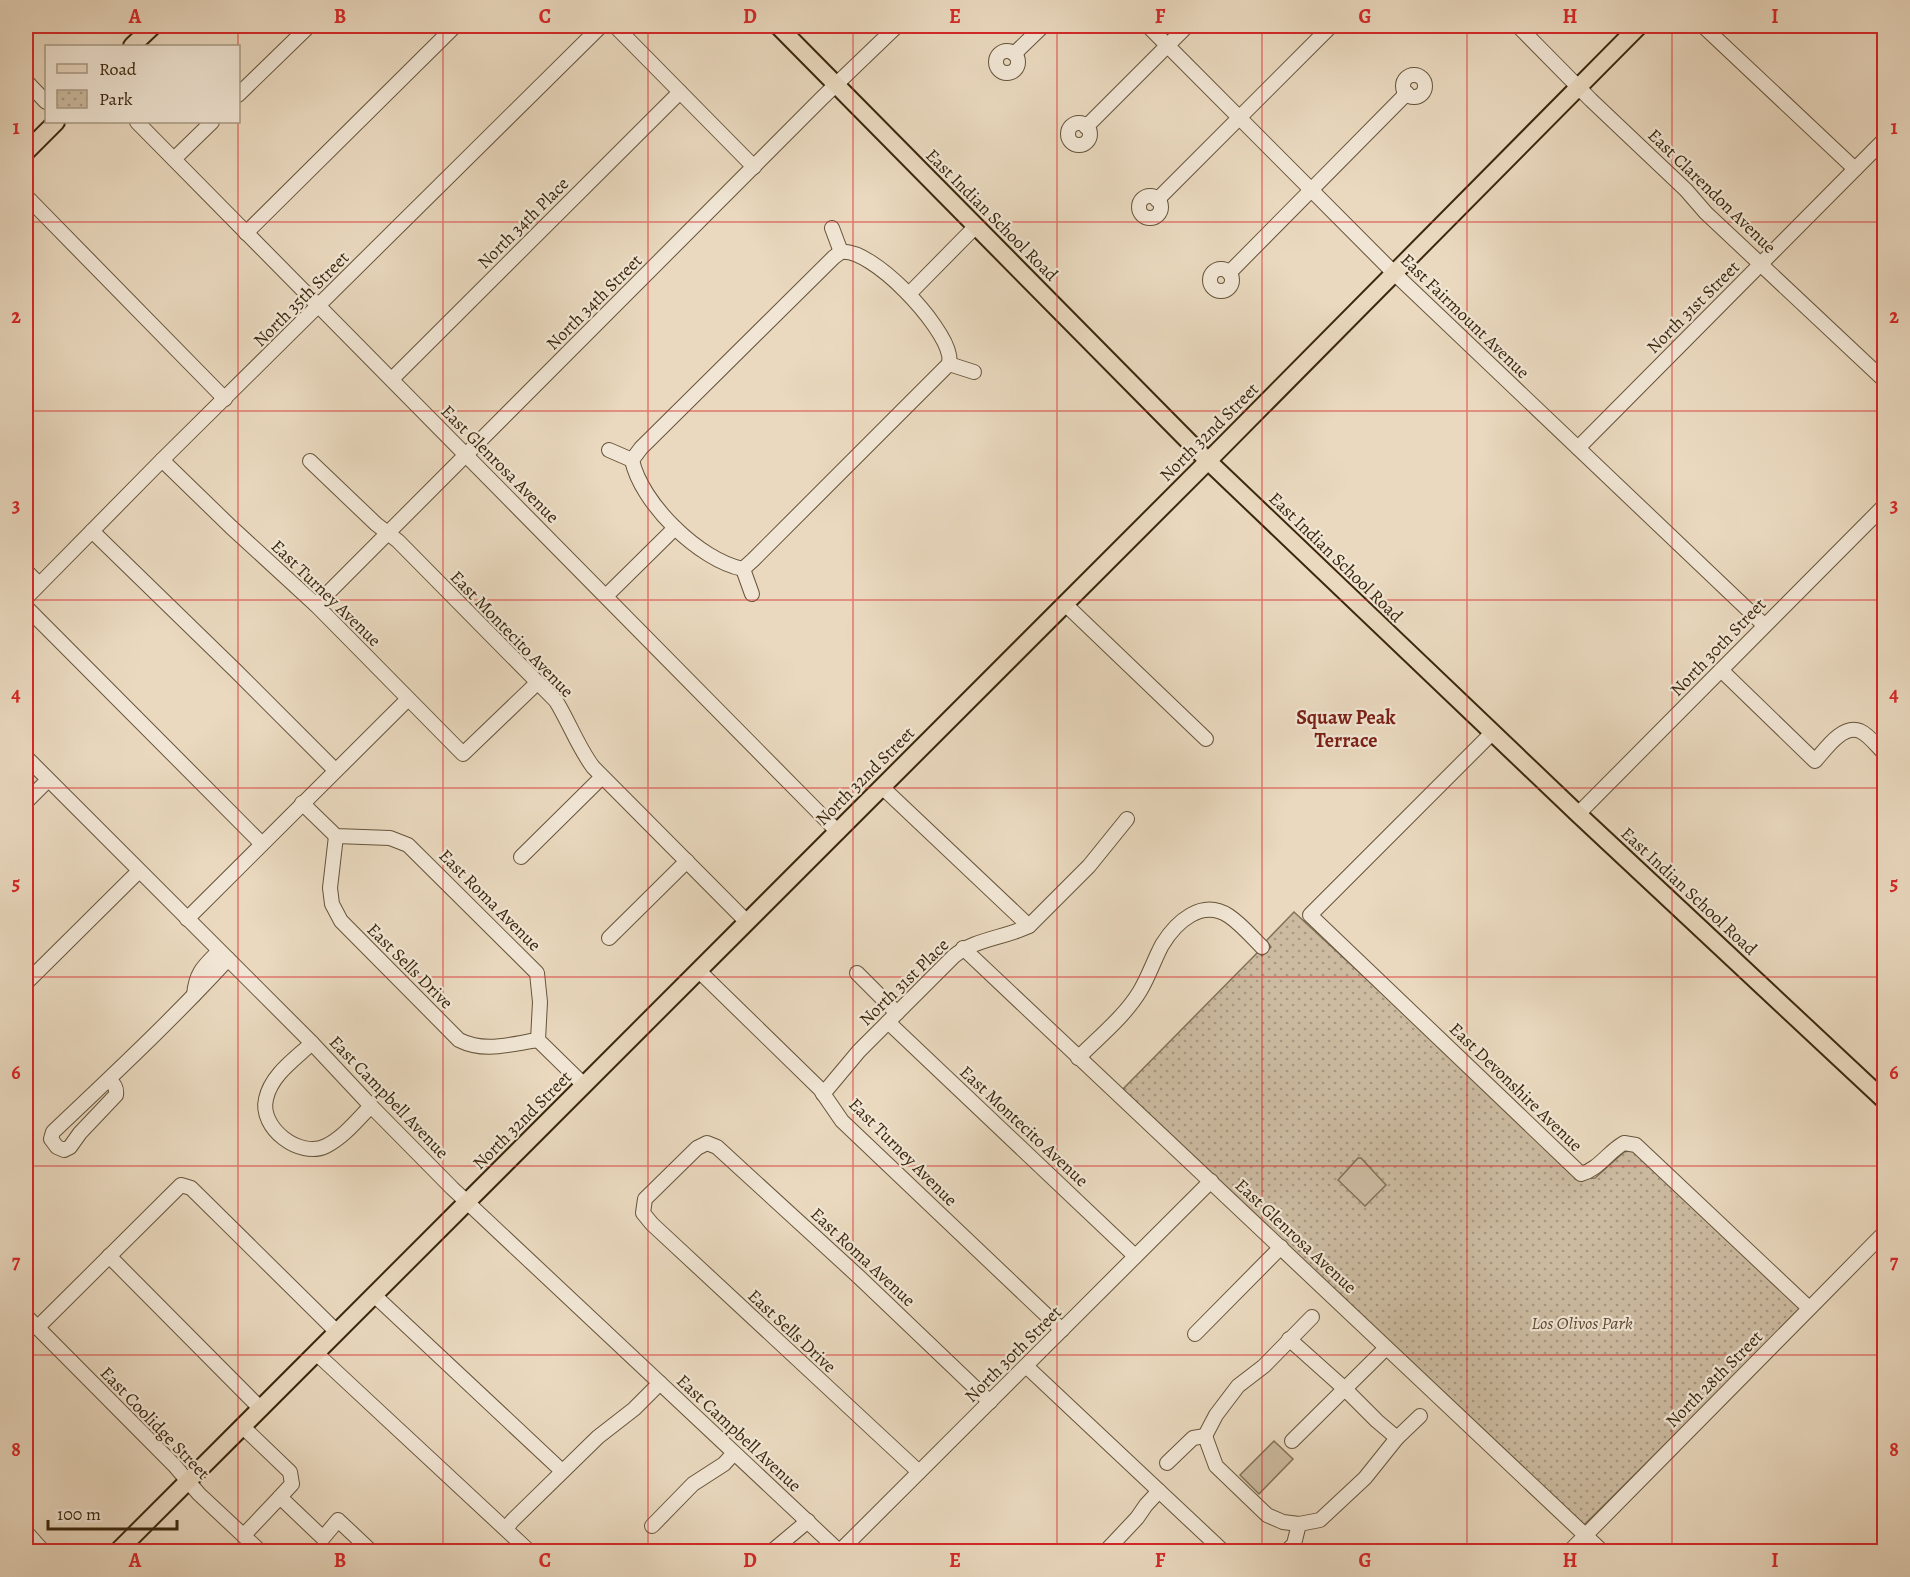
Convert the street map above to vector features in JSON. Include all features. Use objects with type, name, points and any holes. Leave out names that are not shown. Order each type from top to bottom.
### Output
[{"type":"main road","name":"East Indian School Road","points":[[778,26],[1208,461],[1578,814],[1884,1100]]},
{"type":"main road","name":"North 32nd Street","points":[[117,1551],[838,832],[1639,26]]},
{"type":"main road","points":[[26,152],[55,123]]},
{"type":"street","points":[[240,93],[309,26]]},
{"type":"street","points":[[246,233],[454,26]]},
{"type":"street","name":"North 35th Street","points":[[26,598],[162,460],[601,26]]},
{"type":"street","points":[[615,26],[754,167]]},
{"type":"street","name":"North 34th Street","points":[[316,605],[897,26]]},
{"type":"street","points":[[1014,54],[1043,26]]},
{"type":"street","name":"East Fairmount Avenue","points":[[1148,26],[1394,273],[1764,625]]},
{"type":"street","points":[[1086,126],[1187,26]]},
{"type":"street","points":[[1157,200],[1331,26]]},
{"type":"street","name":"East Clarendon Avenue","points":[[1518,26],[1686,190],[1706,213],[1884,380]]},
{"type":"street","points":[[1703,26],[1855,170]]},
{"type":"street","points":[[26,81],[45,101]]},
{"type":"street","name":"North 34th Place","points":[[392,379],[680,93]]},
{"type":"street","points":[[1229,273],[1407,93]]},
{"type":"street","name":"East Glenrosa Avenue","points":[[137,123],[838,832]]},
{"type":"street","points":[[174,159],[211,123]]},
{"type":"street","name":"North 31st Street","points":[[1578,448],[1884,140]]},
{"type":"street","points":[[26,196],[225,399]]},
{"type":"street","points":[[909,294],[976,226]]},
{"type":"street","points":[[832,228],[841,252]]},
{"type":"street","points":[[841,252],[860,256],[880,268],[909,294],[944,340],[949,355],[949,364],[743,569],[729,567],[675,528],[648,497],[634,472],[632,459],[828,263],[841,252]]},
{"type":"street","points":[[949,364],[974,372]]},
{"type":"street","points":[[609,450],[632,459]]},
{"type":"street","name":"East Turney Avenue","points":[[162,460],[316,605],[463,754],[537,683]]},
{"type":"street","name":"East Montecito Avenue","points":[[310,460],[376,524],[389,533],[556,701],[586,758],[602,777],[747,922]]},
{"type":"street","name":"North 30th Street","points":[[1578,814],[1884,506]]},
{"type":"street","points":[[606,596],[675,528]]},
{"type":"street","points":[[92,531],[335,770]]},
{"type":"street","points":[[743,569],[752,594]]},
{"type":"street","points":[[26,571],[39,584]]},
{"type":"street","points":[[1065,604],[1206,738]]},
{"type":"street","points":[[26,607],[262,844]]},
{"type":"street","points":[[1720,670],[1815,761],[1842,733],[1851,730],[1860,731],[1884,753]]},
{"type":"street","points":[[187,919],[408,699]]},
{"type":"street","name":"East Devonshire Avenue","points":[[1493,732],[1310,915],[1581,1174],[1592,1171],[1612,1150],[1623,1143],[1636,1145],[1809,1308]]},
{"type":"street","name":"East Campbell Avenue","points":[[26,757],[312,1043],[467,1202],[840,1551]]},
{"type":"street","points":[[521,857],[602,777]]},
{"type":"street","points":[[26,802],[48,780]]},
{"type":"street","points":[[882,787],[1029,926]]},
{"type":"street","points":[[302,803],[336,836]]},
{"type":"street","name":"North 31st Place","points":[[823,1094],[859,1051],[954,956],[963,948],[1029,926],[1089,866],[1127,819]]},
{"type":"street","name":"East Sells Drive","points":[[336,836],[330,888],[332,904],[341,921],[369,951],[459,1040],[471,1047],[487,1048],[538,1040]]},
{"type":"street","name":"East Roma Avenue","points":[[336,836],[390,838],[408,844],[502,937],[537,973],[540,1002],[538,1040]]},
{"type":"street","points":[[609,938],[687,861]]},
{"type":"street","points":[[26,983],[139,871]]},
{"type":"street","points":[[1078,1058],[1135,1000],[1163,945],[1173,931],[1197,911],[1208,909],[1227,914],[1262,947]]},
{"type":"street","name":"East Glenrosa Avenue","points":[[963,948],[1603,1551]]},
{"type":"street","points":[[109,1079],[115,1085],[116,1095],[70,1147],[64,1150],[57,1147],[51,1139],[53,1132],[194,995],[201,979],[223,955]]},
{"type":"street","name":"East Turney Avenue","points":[[699,971],[820,1089],[842,1121],[1062,1330]]},
{"type":"street","name":"East Montecito Avenue","points":[[857,973],[893,1018],[1135,1256]]},
{"type":"street","points":[[538,1040],[584,1085]]},
{"type":"street","points":[[312,1043],[272,1082],[265,1101],[268,1120],[282,1138],[306,1149],[325,1147],[342,1135],[371,1106]]},
{"type":"street","name":"East Roma Avenue","points":[[643,1213],[645,1199],[697,1148],[706,1143],[717,1147],[859,1277],[990,1402]]},
{"type":"street","name":"North 30th Street","points":[[840,1551],[1211,1181]]},
{"type":"street","points":[[37,1328],[181,1185],[191,1188],[337,1332]]},
{"type":"street","name":"East Sells Drive","points":[[643,1213],[652,1224],[919,1472]]},
{"type":"street","name":"North 28th Street","points":[[1569,1551],[1884,1233]]},
{"type":"street","points":[[1195,1334],[1281,1247]]},
{"type":"street","points":[[109,1256],[261,1408]]},
{"type":"street","points":[[374,1295],[562,1471]]},
{"type":"street","name":"East Coolidge Street","points":[[26,1316],[174,1465],[199,1494],[261,1551]]},
{"type":"street","points":[[1312,1317],[1264,1366],[1238,1386],[1216,1415],[1206,1436],[1216,1466],[1267,1515],[1283,1522],[1299,1524],[1320,1520],[1365,1478],[1397,1438],[1420,1416]]},
{"type":"street","points":[[1289,1339],[1397,1438]]},
{"type":"street","points":[[1292,1441],[1386,1348]]},
{"type":"street","points":[[316,1353],[530,1551]]},
{"type":"street","points":[[1026,1366],[1224,1551]]},
{"type":"street","points":[[506,1529],[562,1471],[598,1437],[634,1409],[660,1383]]},
{"type":"street","points":[[243,1427],[290,1472],[292,1484],[244,1535]]},
{"type":"street","points":[[1167,1463],[1193,1438],[1206,1436]]},
{"type":"street","points":[[652,1526],[693,1484],[724,1464],[734,1453]]},
{"type":"street","points":[[1105,1551],[1159,1491]]},
{"type":"street","points":[[280,1497],[323,1538],[338,1520],[372,1551]]},
{"type":"street","points":[[771,1551],[808,1521]]},
{"type":"street","points":[[1286,1551],[1294,1544],[1299,1524]]},
{"type":"street","points":[[26,1532],[44,1551]]},
{"type":"green space","name":"Los Olivos Park","points":[[1294,912],[1583,1179],[1595,1178],[1624,1152],[1633,1150],[1801,1309],[1584,1525],[1122,1090],[1258,952],[1262,956],[1271,947],[1266,941]]},
{"type":"green space","points":[[1358,1158],[1361,1158],[1386,1185],[1365,1206],[1338,1180]]},
{"type":"green space","points":[[1274,1441],[1293,1459],[1259,1494],[1240,1475]]},
{"type":"district","name":"Squaw Peak Terrace","points":[[1346,728]]}]
